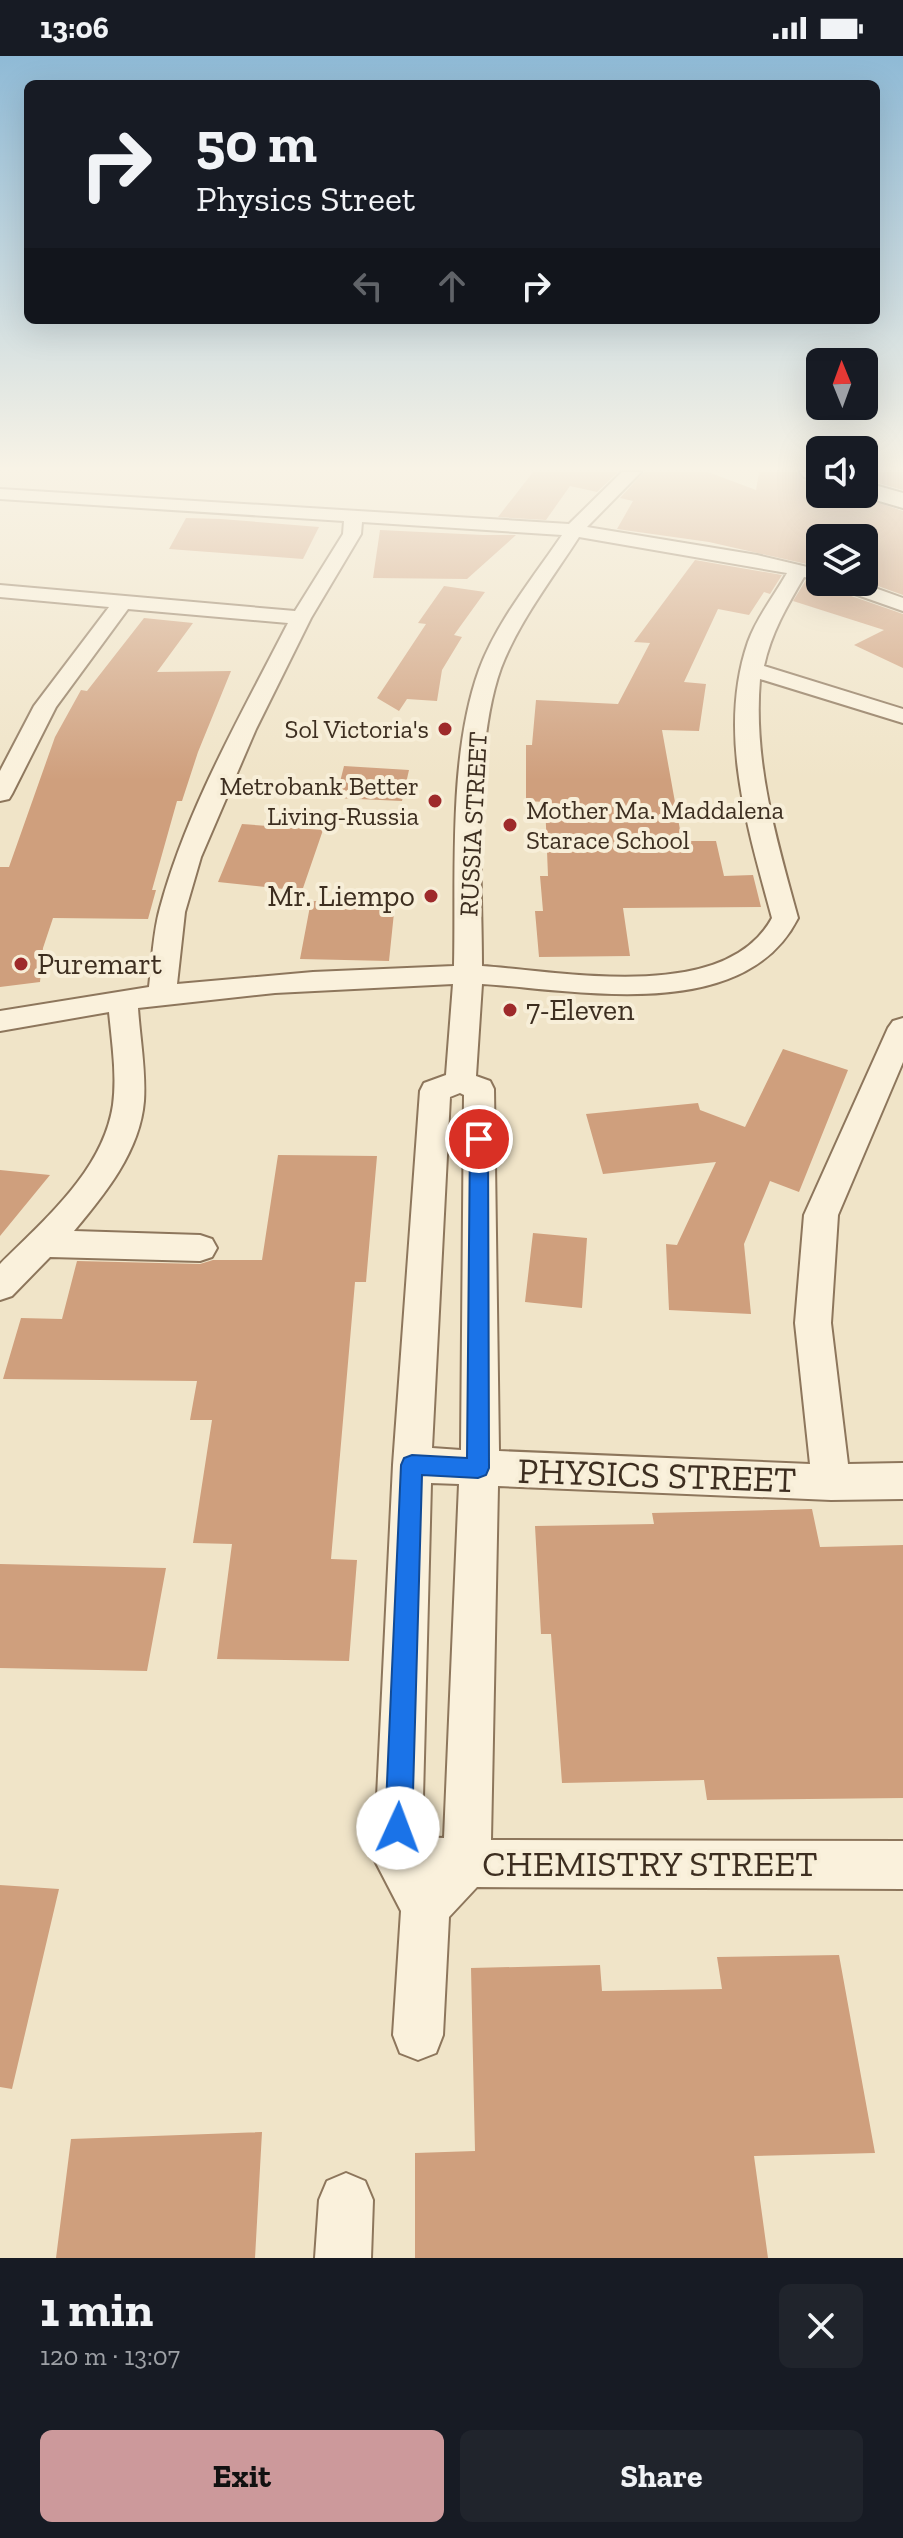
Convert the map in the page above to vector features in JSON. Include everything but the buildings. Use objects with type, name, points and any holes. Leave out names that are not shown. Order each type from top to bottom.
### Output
[{"type":"street","points":[[162,995],[172,912],[188,857],[245,729],[301,618],[327,575]]},
{"type":"street","name":"RUSSIA STREET","points":[[467,1863],[478,1468],[468,975],[470,793],[480,703],[491,667],[509,630],[545,575]]},
{"type":"street","points":[[0,1021],[162,995],[468,975],[593,986],[714,974],[742,963],[767,947],[785,918],[761,824],[747,745],[746,702],[751,669],[766,625],[806,577]]},
{"type":"street","points":[[0,591],[301,618]]},
{"type":"street","points":[[878,596],[903,605]]},
{"type":"street","points":[[0,794],[45,706],[123,602]]},
{"type":"street","points":[[751,669],[903,716]]},
{"type":"street","points":[[0,1286],[111,1160],[123,1135],[129,1104],[123,1001]]},
{"type":"street","points":[[831,1482],[813,1323],[821,1215],[903,1028]]},
{"type":"street","points":[[418,2035],[425,1907],[398,1859],[412,1465],[435,1091],[470,1095]]},
{"type":"street","points":[[41,1243],[200,1248]]},
{"type":"street","name":"PHYSICS STREET","points":[[412,1465],[831,1482],[903,1481]]},
{"type":"street","name":"CHEMISTRY STREET","points":[[398,1859],[467,1863],[903,1865]]},
{"type":"street","points":[[425,1907],[467,1863]]},
{"type":"street","points":[[343,2258],[346,2200]]},
{"type":"place","name":"Sol Victoria's","points":[[445,729]]},
{"type":"place","name":"Metrobank Better Living-Russia","points":[[435,801]]},
{"type":"place","name":"Mother Ma. Maddalena Starace School","points":[[510,825]]},
{"type":"place","name":"Mr. Liempo","points":[[431,896]]},
{"type":"place","name":"Puremart","points":[[21,964]]},
{"type":"place","name":"7-Eleven","points":[[510,1010]]},
{"type":"route","points":[[398,1828],[412,1465],[478,1468],[479,1139]]}]
